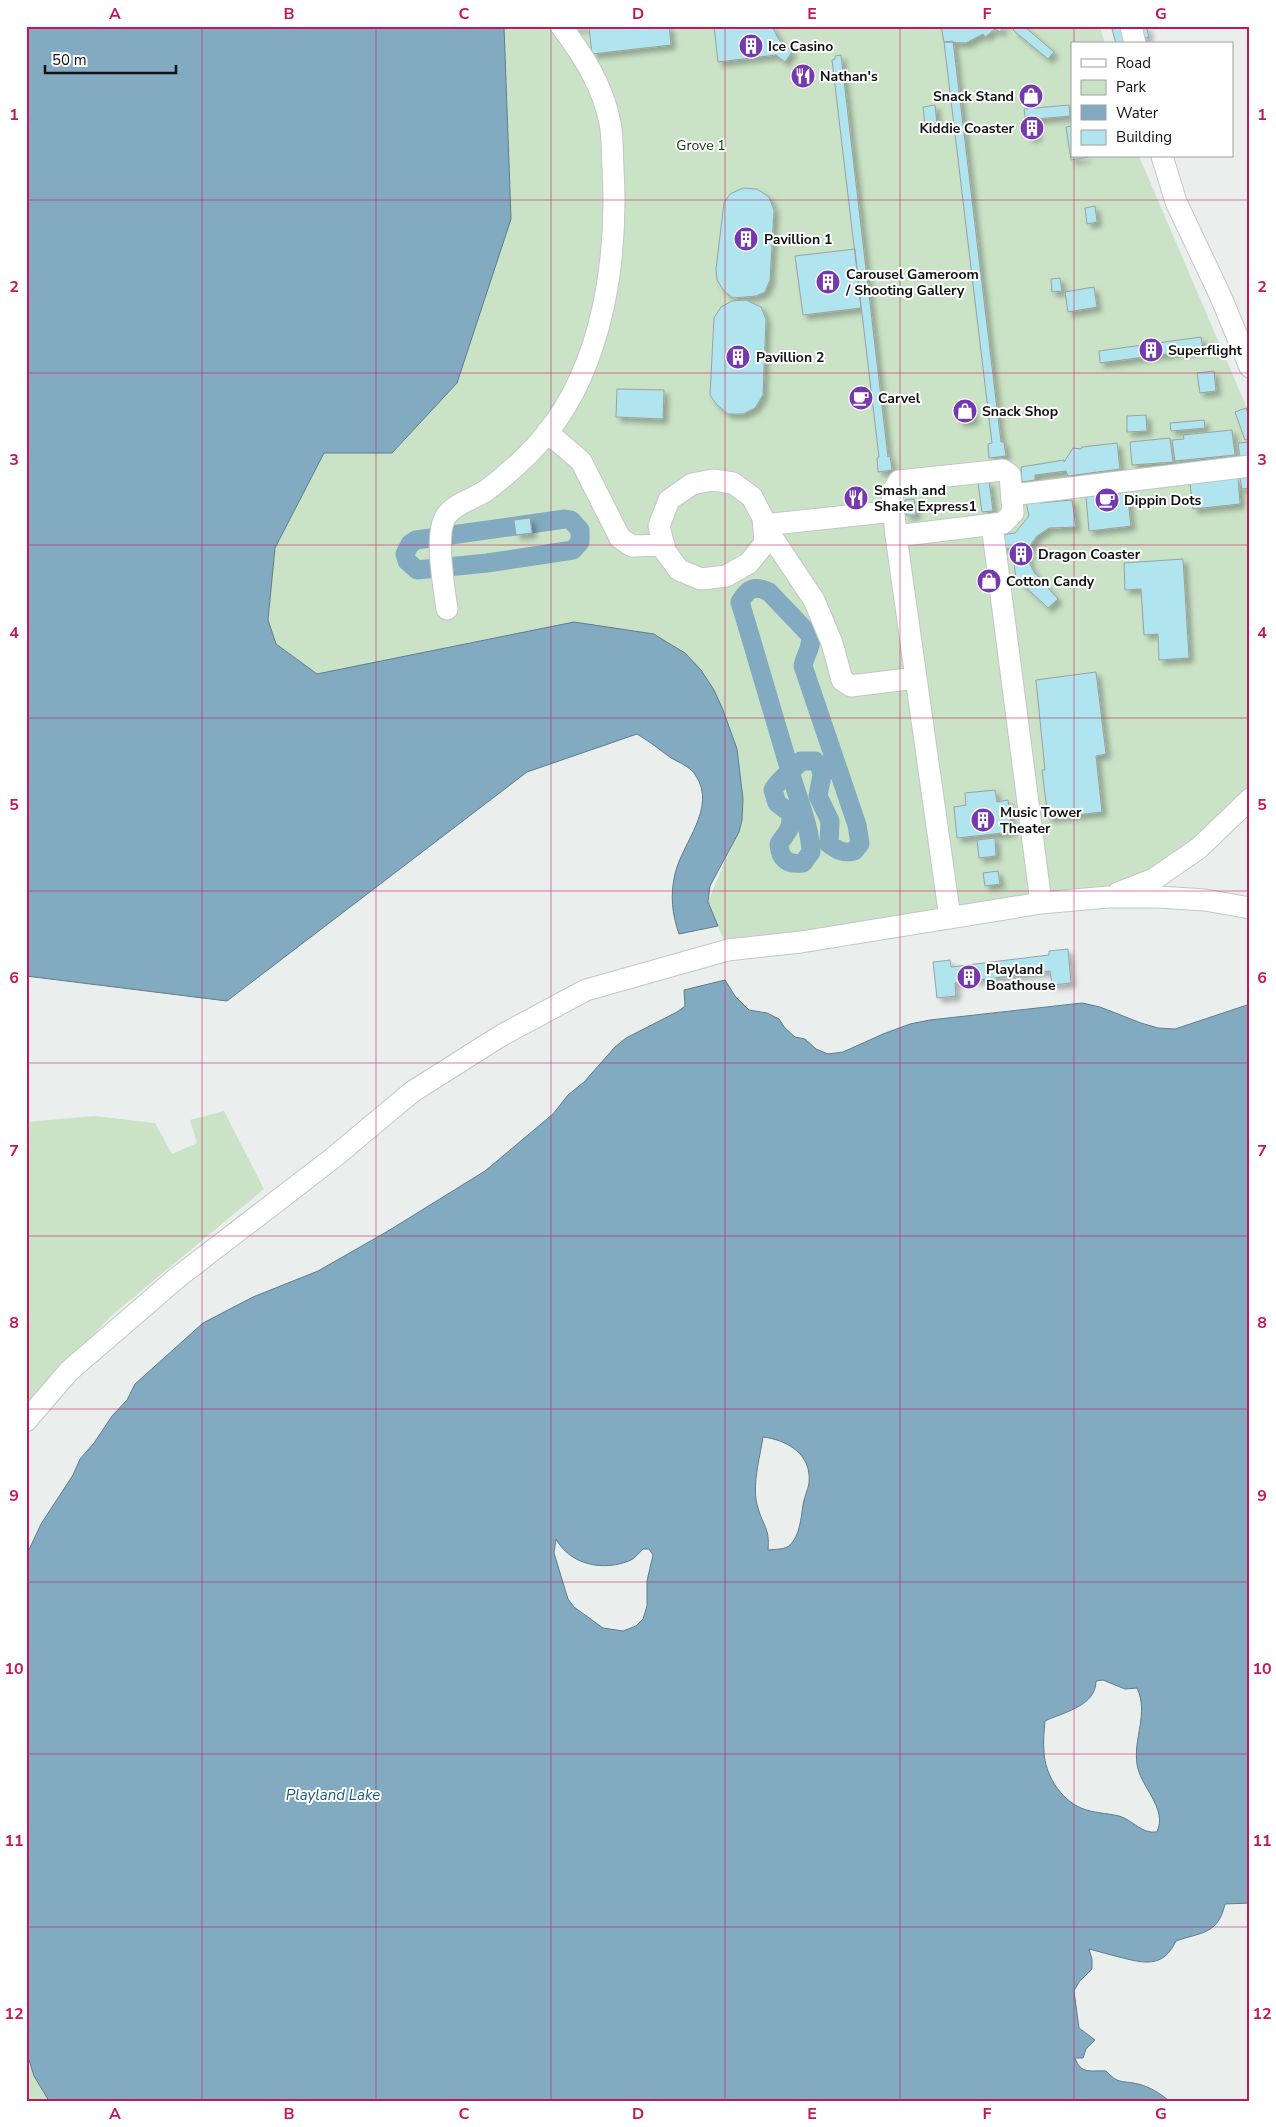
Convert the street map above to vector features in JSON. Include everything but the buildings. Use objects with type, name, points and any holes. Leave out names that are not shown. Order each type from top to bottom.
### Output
[{"type":"street","points":[[446,609],[439,533],[446,516],[458,506],[485,491],[517,466],[547,432],[576,389],[600,320],[614,246],[614,183],[610,123],[595,77],[561,26]]},
{"type":"street","points":[[1131,26],[1134,42]]},
{"type":"street","points":[[1163,158],[1176,202],[1220,295],[1250,367]]},
{"type":"street","points":[[547,432],[581,461],[620,538],[632,546],[664,545]]},
{"type":"street","points":[[1012,495],[1250,466]]},
{"type":"street","points":[[896,536],[1003,523],[1013,513],[1010,475],[1003,470],[899,481],[892,492],[896,536],[950,918]]},
{"type":"street","points":[[713,480],[733,483],[752,497],[764,518],[764,525],[764,543],[749,563],[726,576],[701,579],[679,570],[666,551],[659,526],[669,500],[692,484],[713,480]]},
{"type":"street","points":[[764,525],[894,510]]},
{"type":"street","points":[[992,524],[1041,903]]},
{"type":"street","points":[[764,525],[814,600],[832,643],[842,680],[851,686],[916,678]]},
{"type":"street","points":[[1108,897],[1154,879],[1199,848],[1244,804],[1250,787]]},
{"type":"street","points":[[26,1421],[69,1371],[178,1278],[333,1158],[412,1092],[502,1035],[586,990],[728,950],[801,942],[1041,903],[1108,897],[1158,897],[1205,900],[1250,908]]},
{"type":"green space","name":"Grove 1","points":[[504,26],[1100,26],[1104,42],[1071,42],[1071,158],[1140,158],[1250,415],[1250,787],[1238,808],[1154,879],[728,950],[708,902],[739,832],[701,670],[665,641],[654,634],[574,622],[317,674],[276,644],[268,620],[275,548],[324,453],[392,452],[511,219]]},
{"type":"green space","points":[[224,1111],[264,1189],[111,1316],[26,1410],[26,1122],[95,1116],[155,1123],[172,1154],[197,1143],[190,1120]]},
{"type":"green space","points":[[26,2060],[44,2094],[50,2101],[26,2101]]},
{"type":"water","points":[[26,26],[504,26],[511,219],[457,383],[392,453],[324,453],[275,548],[268,620],[276,644],[317,674],[574,622],[654,634],[685,653],[701,670],[714,690],[737,749],[743,799],[742,820],[739,832],[710,886],[708,902],[718,926],[679,934],[672,904],[673,882],[679,862],[700,813],[703,800],[701,788],[691,770],[637,734],[527,772],[227,1001],[26,976]]},
{"type":"water","name":"Playland Lake","points":[[725,980],[735,996],[749,1010],[767,1013],[779,1019],[795,1037],[805,1039],[816,1049],[828,1054],[843,1052],[910,1024],[930,1020],[1082,1003],[1100,1007],[1158,1028],[1175,1029],[1250,1004],[1250,1903],[1225,1904],[1218,1922],[1213,1927],[1201,1934],[1176,1941],[1165,1956],[1152,1962],[1136,1961],[1089,1949],[1092,1969],[1079,1982],[1074,1991],[1079,2028],[1095,2040],[1086,2049],[1083,2058],[1075,2058],[1080,2067],[1087,2070],[1106,2071],[1118,2080],[1151,2089],[1169,2101],[49,2101],[34,2076],[26,2051],[26,1556],[41,1524],[73,1475],[80,1459],[94,1443],[112,1416],[127,1400],[135,1384],[203,1323],[253,1297],[318,1271],[388,1231],[485,1171],[553,1114],[568,1095],[584,1082],[615,1047],[626,1038],[685,1006],[684,990]],"holes":[[[763,1437],[781,1441],[796,1450],[802,1456],[809,1473],[809,1483],[798,1531],[790,1545],[780,1549],[768,1550],[767,1532],[756,1500],[758,1463]],[[556,1539],[562,1548],[579,1560],[589,1564],[610,1565],[621,1564],[631,1560],[643,1549],[649,1549],[653,1555],[647,1581],[647,1606],[643,1619],[636,1626],[623,1631],[603,1628],[574,1607],[568,1599],[554,1553]],[[1103,1680],[1125,1689],[1137,1688],[1142,1707],[1136,1755],[1137,1764],[1139,1773],[1159,1814],[1157,1832],[1146,1831],[1119,1816],[1090,1811],[1073,1804],[1060,1792],[1047,1769],[1044,1748],[1045,1721],[1078,1707],[1085,1702],[1095,1690],[1096,1681]]]},
{"type":"waterway","points":[[565,519],[571,520],[580,530],[580,542],[573,550],[487,563],[417,570],[407,561],[405,554],[410,544],[416,540],[565,519]]},
{"type":"waterway","points":[[857,825],[803,666],[810,647],[810,635],[769,592],[756,588],[752,589],[740,602],[777,728],[790,771],[793,781],[806,821],[810,842],[811,852],[803,863],[789,862],[781,854],[779,844],[789,830],[791,818],[790,813],[777,803],[773,790],[779,782],[790,772],[794,768],[801,761],[815,761],[820,767],[822,775],[818,796],[830,821],[829,844],[841,851],[854,851],[860,844],[857,825]]},
{"type":"place","name":"Ice Casino","points":[[751,46]]},
{"type":"place","name":"Nathan's","points":[[803,76]]},
{"type":"place","name":"Snack Stand","points":[[1031,96]]},
{"type":"place","name":"Kiddie Coaster","points":[[1032,128]]},
{"type":"place","name":"Pavillion 1","points":[[746,239]]},
{"type":"place","name":"Carousel Gameroom / Shooting Gallery","points":[[828,282]]},
{"type":"place","name":"Superflight","points":[[1151,350]]},
{"type":"place","name":"Pavillion 2","points":[[738,357]]},
{"type":"place","name":"Carvel","points":[[861,398]]},
{"type":"place","name":"Snack Shop","points":[[965,411]]},
{"type":"place","name":"Smash and Shake Express1","points":[[856,498]]},
{"type":"place","name":"Dippin Dots","points":[[1107,500]]},
{"type":"place","name":"Dragon Coaster","points":[[1021,554]]},
{"type":"place","name":"Cotton Candy","points":[[989,581]]},
{"type":"place","name":"Music Tower Theater","points":[[983,820]]},
{"type":"place","name":"Playland Boathouse","points":[[969,977]]}]
